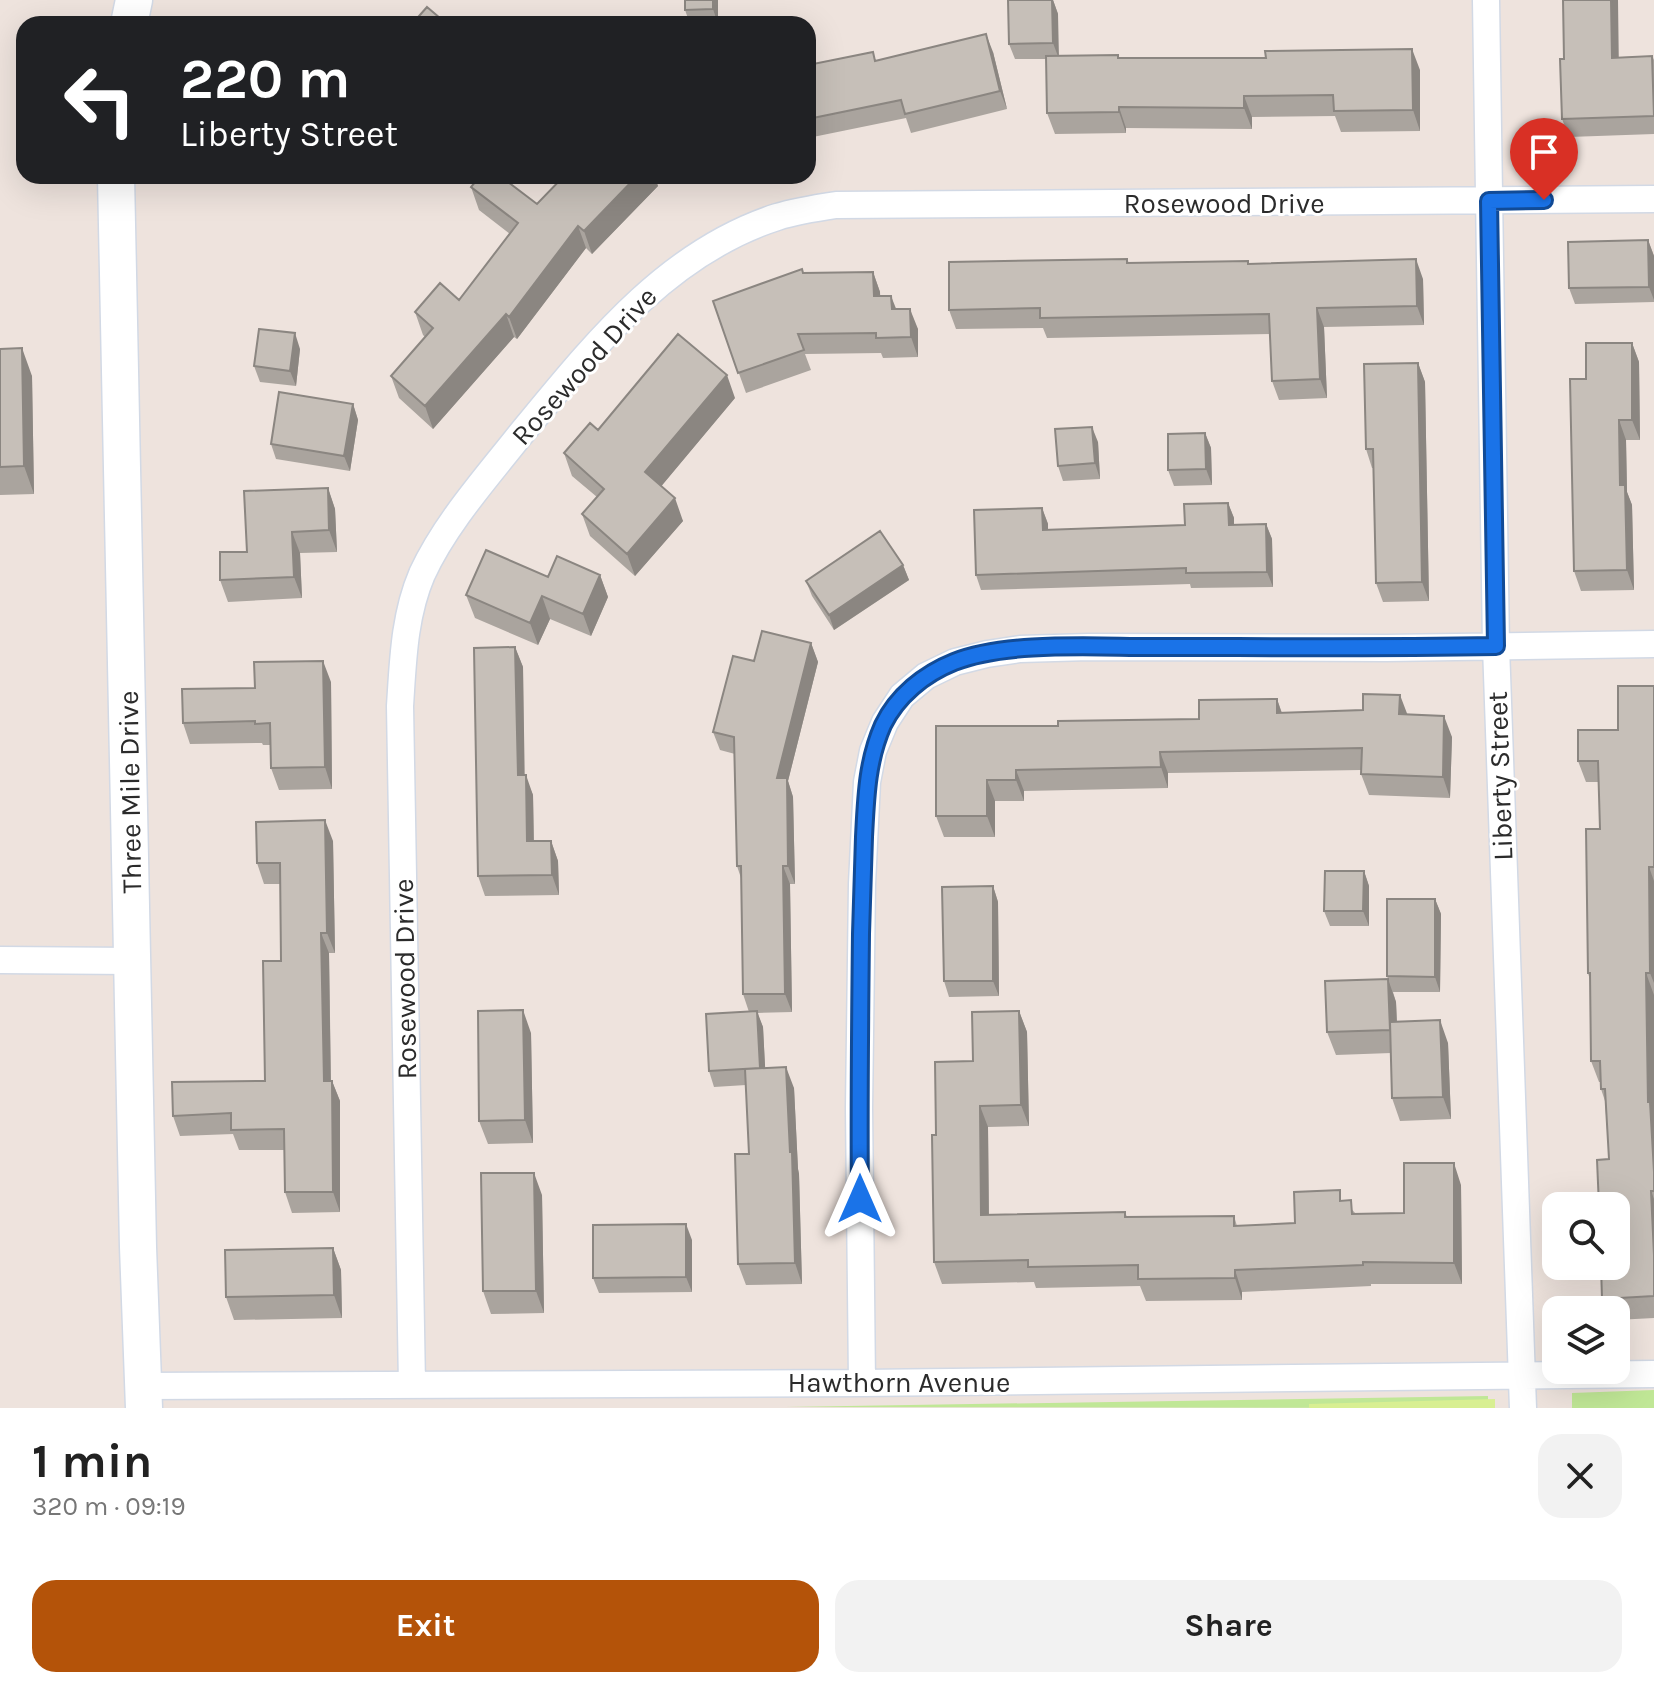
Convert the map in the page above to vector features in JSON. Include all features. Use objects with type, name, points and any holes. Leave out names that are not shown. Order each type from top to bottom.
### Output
[{"type":"main road","name":"Three Mile Drive","points":[[116,184],[138,1247],[144,1397]]},
{"type":"street","name":"Liberty Street","points":[[1486,0],[1496,646],[1523,1408]]},
{"type":"street","name":"Rosewood Drive","points":[[412,1385],[400,706],[411,606],[438,544],[477,488],[633,305],[660,282],[717,243],[747,228],[777,217],[836,205],[1654,199]]},
{"type":"street","points":[[862,1383],[859,1108],[862,884],[867,782],[873,751],[885,722],[902,696],[926,676],[955,662],[1020,649],[1654,644]]},
{"type":"street","points":[[0,960],[133,961]]},
{"type":"street","name":"Hawthorn Avenue","points":[[144,1397],[412,1385],[1654,1374]]},
{"type":"green space","points":[[1654,1390],[1654,1408],[1572,1408],[1572,1393]]},
{"type":"green space","points":[[1488,1396],[1488,1408],[785,1407]]},
{"type":"green space","points":[[1495,1399],[1495,1408],[1309,1408],[1309,1404]]},
{"type":"building","points":[[685,0],[713,0],[713,9],[685,10]]},
{"type":"building","points":[[1008,0],[1052,0],[1053,43],[1009,44]]},
{"type":"building","points":[[1563,0],[1611,0],[1612,58],[1652,56],[1654,116],[1562,119],[1560,59],[1564,59]]},
{"type":"building","points":[[427,7],[438,16],[419,16]]},
{"type":"building","points":[[986,34],[1000,91],[905,114],[901,100],[816,117],[816,63],[873,52],[875,61]]},
{"type":"building","points":[[1412,49],[1413,110],[1334,111],[1333,95],[1244,96],[1244,108],[1119,107],[1119,112],[1047,113],[1046,56],[1266,58],[1265,51]]},
{"type":"building","points":[[473,184],[511,184],[537,204],[556,184],[629,184],[584,231],[578,226],[509,317],[506,314],[425,406],[391,376],[433,328],[415,312],[440,283],[459,300],[518,223],[471,187]]},
{"type":"building","points":[[1648,240],[1649,287],[1569,288],[1568,242]]},
{"type":"building","points":[[1127,259],[1127,263],[1248,261],[1248,264],[1416,259],[1417,306],[1317,308],[1320,379],[1272,381],[1269,314],[1040,318],[1040,308],[949,310],[949,262]]},
{"type":"building","points":[[802,269],[803,273],[873,272],[874,296],[891,296],[892,309],[910,309],[911,337],[876,338],[876,333],[798,334],[804,350],[738,373],[713,301]]},
{"type":"building","points":[[259,329],[295,333],[290,371],[254,366]]},
{"type":"building","points":[[678,334],[727,375],[645,472],[675,498],[627,554],[582,514],[604,489],[564,453],[590,423],[598,430]]},
{"type":"building","points":[[1586,343],[1632,343],[1632,420],[1619,420],[1620,485],[1625,485],[1627,570],[1574,571],[1570,379],[1586,379]]},
{"type":"building","points":[[22,348],[24,466],[0,467],[0,349]]},
{"type":"building","points":[[1418,363],[1422,582],[1376,583],[1373,449],[1366,449],[1364,364]]},
{"type":"building","points":[[279,392],[353,404],[344,456],[271,444]]},
{"type":"building","points":[[1092,427],[1095,463],[1058,466],[1055,429]]},
{"type":"building","points":[[1205,433],[1206,469],[1168,470],[1168,434]]},
{"type":"building","points":[[328,488],[329,530],[292,532],[294,577],[220,580],[220,552],[247,552],[244,491]]},
{"type":"building","points":[[1228,503],[1229,525],[1266,524],[1267,572],[1186,573],[1186,568],[976,575],[974,510],[1042,508],[1043,530],[1185,525],[1184,504]]},
{"type":"building","points":[[880,531],[903,565],[829,615],[806,581]]},
{"type":"building","points":[[486,550],[548,577],[557,556],[600,575],[583,614],[542,596],[530,623],[466,595]]},
{"type":"building","points":[[762,631],[811,643],[777,778],[787,778],[788,866],[783,866],[785,994],[743,994],[741,866],[737,866],[734,737],[713,732],[733,656],[754,661]]},
{"type":"building","points":[[515,647],[518,775],[526,775],[527,841],[551,841],[552,875],[478,876],[474,648]]},
{"type":"building","points":[[323,661],[325,767],[271,768],[270,723],[183,723],[182,689],[255,688],[254,662]]},
{"type":"building","points":[[1618,686],[1654,686],[1654,867],[1649,867],[1650,973],[1646,973],[1648,1102],[1654,1172],[1654,1191],[1651,1191],[1654,1296],[1630,1297],[1602,1296],[1601,1280],[1630,1280],[1630,1192],[1598,1192],[1597,1160],[1609,1159],[1605,1089],[1601,1089],[1600,1061],[1591,1061],[1586,829],[1600,829],[1598,761],[1578,761],[1578,730],[1618,730]]},
{"type":"building","points":[[1363,694],[1400,695],[1399,714],[1444,716],[1443,777],[1361,774],[1362,748],[1160,752],[1161,767],[1016,770],[1016,780],[987,780],[987,816],[936,816],[936,726],[1058,726],[1058,721],[1199,719],[1199,700],[1277,699],[1277,713],[1363,710]]},
{"type":"building","points":[[325,820],[327,933],[321,933],[324,1081],[332,1081],[333,1192],[285,1192],[284,1129],[231,1130],[231,1113],[173,1116],[172,1082],[265,1081],[263,961],[281,961],[280,863],[257,863],[256,822]]},
{"type":"building","points":[[1325,871],[1364,871],[1363,911],[1324,911]]},
{"type":"building","points":[[993,886],[993,981],[944,981],[942,887]]},
{"type":"building","points":[[1387,899],[1435,899],[1435,977],[1387,976]]},
{"type":"building","points":[[1388,979],[1390,1030],[1327,1032],[1325,981]]},
{"type":"building","points":[[523,1010],[525,1120],[479,1121],[478,1011]]},
{"type":"building","points":[[757,1011],[760,1068],[709,1071],[706,1014]]},
{"type":"building","points":[[1019,1011],[1021,1105],[980,1106],[981,1215],[1125,1212],[1125,1217],[1234,1216],[1234,1226],[1295,1223],[1294,1192],[1340,1190],[1340,1201],[1351,1200],[1352,1214],[1404,1213],[1404,1163],[1454,1163],[1454,1263],[1363,1262],[1363,1265],[1235,1270],[1235,1278],[1138,1279],[1138,1265],[1028,1267],[1028,1260],[934,1262],[932,1135],[936,1135],[935,1062],[973,1061],[972,1012]]},
{"type":"building","points":[[1440,1020],[1443,1097],[1392,1098],[1390,1022]]},
{"type":"building","points":[[786,1067],[795,1263],[738,1264],[735,1154],[749,1154],[745,1069]]},
{"type":"building","points":[[481,1173],[534,1173],[536,1291],[483,1291]]},
{"type":"building","points":[[686,1224],[686,1277],[593,1278],[593,1225]]},
{"type":"building","points":[[333,1248],[334,1295],[226,1297],[225,1250]]},
{"type":"route","points":[[860,1199],[862,884],[867,782],[873,751],[885,722],[902,696],[926,676],[955,662],[1020,649],[1496,646],[1489,201],[1544,200]]}]
